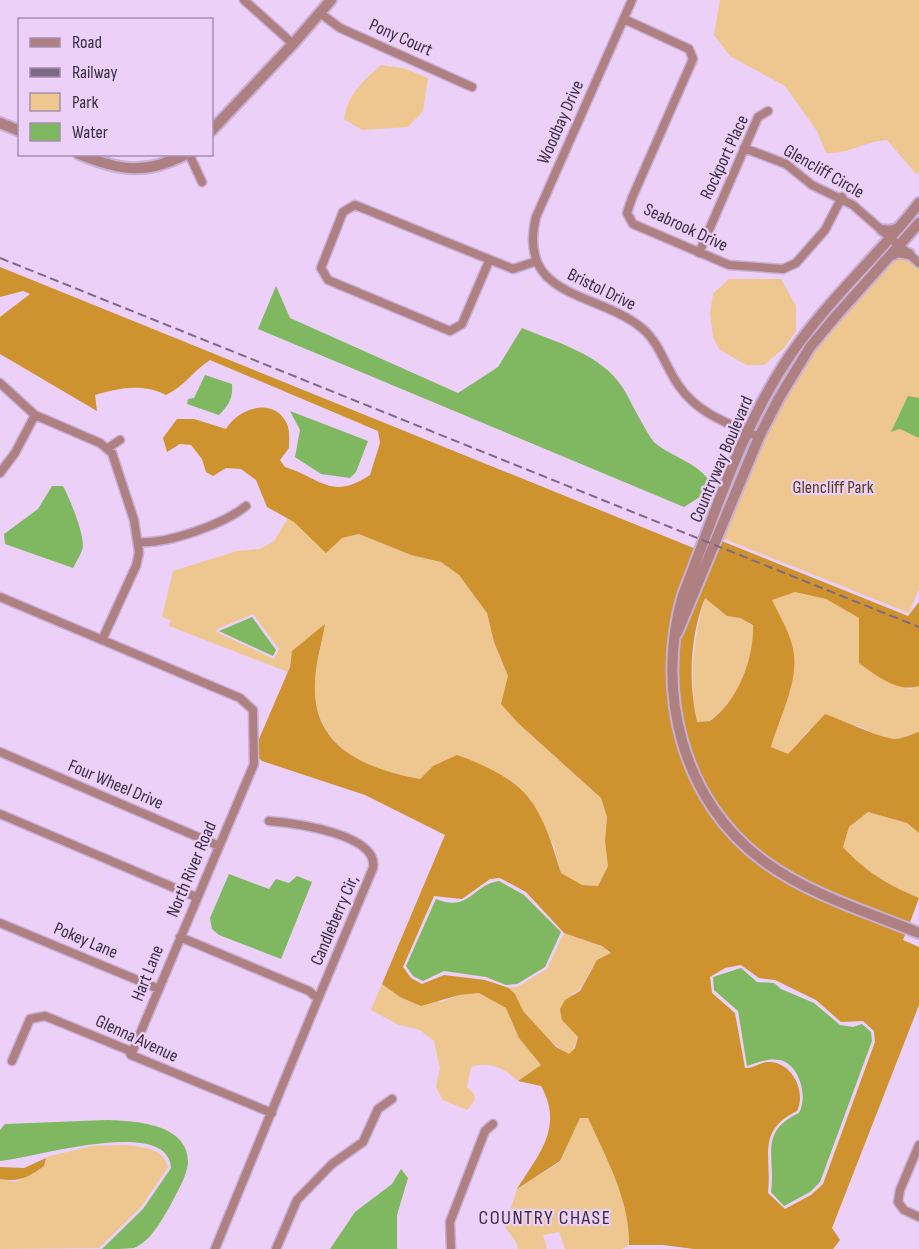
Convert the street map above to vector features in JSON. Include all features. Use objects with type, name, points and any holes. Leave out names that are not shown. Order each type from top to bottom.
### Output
[{"type":"street","points":[[244,0],[293,44]]},
{"type":"street","points":[[213,129],[331,0]]},
{"type":"street","name":"Woodbay Drive","points":[[537,261],[533,238],[536,217],[632,0]]},
{"type":"street","name":"Pony Court","points":[[320,13],[340,28],[472,87]]},
{"type":"street","name":"Seabrook Drive","points":[[624,19],[689,49],[693,59],[627,213],[633,224],[729,265],[783,268],[796,263],[825,230],[842,197]]},
{"type":"street","name":"Rockport Place","points":[[699,254],[758,117],[768,111]]},
{"type":"street","points":[[0,123],[18,130]]},
{"type":"street","name":"Glencliff Circle","points":[[744,148],[786,164],[812,185],[842,197],[893,238],[919,263]]},
{"type":"street","points":[[85,156],[117,167],[141,170],[169,163],[184,156]]},
{"type":"street","points":[[189,156],[202,182]]},
{"type":"street","name":"Countryway Boulevard","points":[[677,633],[675,623],[683,596],[747,432],[768,391],[800,342],[828,306],[893,238],[919,203]]},
{"type":"street","points":[[489,261],[462,324],[450,331],[328,280],[321,268],[343,212],[355,206],[513,269],[537,261]]},
{"type":"street","points":[[848,300],[853,291],[887,253],[893,238],[919,208]]},
{"type":"street","name":"Countryway Boulevard","points":[[919,223],[893,238],[889,256],[848,300],[796,368],[759,437],[677,633],[672,676],[685,754],[707,800],[729,829],[765,862],[795,881],[919,933]]},
{"type":"street","points":[[893,238],[905,246],[909,254]]},
{"type":"street","points":[[889,256],[898,252],[909,254]]},
{"type":"street","name":"Bristol Drive","points":[[537,261],[547,278],[559,288],[642,328],[656,345],[678,385],[694,404],[759,437]]},
{"type":"street","points":[[0,383],[35,415],[108,448],[117,463],[139,542],[136,566],[102,640]]},
{"type":"street","points":[[0,472],[15,453],[35,415]]},
{"type":"street","points":[[108,448],[120,440]]},
{"type":"street","points":[[139,542],[154,543],[184,534],[234,516],[246,506]]},
{"type":"street","name":"North River Road","points":[[0,597],[240,698],[253,710],[255,764],[180,937],[309,991],[318,999]]},
{"type":"street","name":"Four Wheel Drive","points":[[0,752],[219,846]]},
{"type":"street","points":[[0,814],[196,897]]},
{"type":"street","name":"Candleberry Cir,","points":[[269,821],[322,829],[367,848],[374,857],[373,868],[318,999]]},
{"type":"street","name":"Pokey Lane","points":[[0,923],[159,989]]},
{"type":"street","name":"Hart Lane","points":[[131,1055],[180,937]]},
{"type":"street","points":[[215,1249],[318,999]]},
{"type":"street","name":"Glenna Avenue","points":[[12,1061],[30,1019],[40,1016],[128,1050],[131,1055],[272,1113]]},
{"type":"street","points":[[276,1249],[297,1200],[332,1164],[363,1142],[378,1109],[392,1099]]},
{"type":"street","points":[[451,1249],[450,1222],[485,1131],[493,1124]]},
{"type":"street","points":[[919,1145],[900,1190],[898,1202],[904,1210],[919,1217]]},
{"type":"green space","points":[[720,0],[919,0],[919,171],[917,175],[887,140],[842,152],[826,153],[817,131],[785,86],[730,56],[714,35]]},
{"type":"green space","points":[[381,65],[403,68],[428,78],[423,111],[408,127],[362,130],[344,119],[346,110],[357,89]]},
{"type":"green space","name":"Glencliff Park","points":[[893,257],[907,258],[919,269],[919,589],[909,613],[720,537],[769,424],[814,347]]},
{"type":"green space","points":[[729,279],[781,279],[796,306],[796,331],[784,348],[764,365],[746,365],[719,349],[713,337],[710,313],[713,294]]},
{"type":"green space","points":[[288,518],[342,538],[359,534],[411,555],[441,562],[459,575],[487,613],[494,642],[508,676],[518,723],[601,798],[607,817],[605,842],[608,866],[598,886],[581,885],[561,873],[553,843],[433,766],[420,779],[400,775],[363,761],[347,752],[333,740],[323,724],[317,706],[315,684],[325,625],[292,651],[288,672],[169,626],[171,620],[162,617],[173,571],[237,551],[260,549],[274,541]],"holes":[[[253,614],[279,649],[274,659],[216,632],[217,629]]]},
{"type":"green space","points":[[795,592],[826,599],[859,618],[859,663],[910,689],[919,686],[919,732],[898,739],[883,738],[859,726],[809,730],[788,754],[771,747],[779,720],[788,634],[771,599]]},
{"type":"green space","points":[[705,598],[727,616],[740,618],[753,626],[753,639],[747,666],[736,691],[719,713],[709,721],[696,722],[693,660],[697,629]]},
{"type":"green space","points":[[868,812],[907,823],[919,833],[919,898],[878,877],[860,864],[843,847],[849,827]]},
{"type":"green space","points":[[564,933],[602,946],[611,954],[596,963],[582,986],[572,994],[577,1034],[574,1049],[569,1055],[533,1024],[509,988],[517,987],[547,969]]},
{"type":"green space","points":[[382,984],[400,997],[442,1002],[459,995],[479,993],[506,1008],[519,1038],[541,1065],[518,1081],[507,1072],[491,1065],[471,1067],[467,1087],[474,1094],[475,1100],[467,1110],[443,1100],[436,1087],[440,1068],[434,1041],[420,1030],[399,1025],[371,1010]]},
{"type":"green space","points":[[580,1117],[588,1118],[616,1180],[626,1212],[629,1245],[622,1249],[565,1249],[559,1232],[543,1235],[547,1249],[518,1249],[516,1242],[505,1227],[517,1189],[560,1162]]},
{"type":"green space","points":[[124,1145],[156,1152],[165,1160],[168,1167],[141,1207],[99,1248],[0,1249],[0,1179],[16,1182],[44,1166],[46,1158],[50,1156],[93,1146]]},
{"type":"shaded area","points":[[0,267],[696,549],[672,622],[676,734],[682,756],[695,786],[750,855],[906,932],[903,940],[919,947],[919,1005],[832,1228],[840,1240],[833,1249],[694,1249],[663,1245],[629,1245],[626,1212],[616,1180],[588,1118],[580,1118],[560,1161],[517,1189],[546,1140],[550,1114],[541,1086],[518,1081],[541,1065],[519,1038],[506,1008],[479,993],[459,995],[421,1006],[400,997],[382,984],[445,835],[365,795],[262,761],[257,756],[256,746],[290,667],[292,651],[325,624],[315,676],[316,706],[333,740],[346,752],[381,769],[420,779],[433,766],[457,755],[495,771],[528,797],[544,824],[561,873],[582,885],[598,886],[608,866],[605,842],[607,817],[601,798],[518,723],[501,704],[508,676],[494,642],[487,613],[459,575],[441,562],[411,555],[359,534],[342,538],[326,553],[294,522],[267,507],[256,480],[241,469],[226,468],[213,476],[206,472],[202,459],[191,445],[180,444],[167,452],[163,438],[177,419],[194,419],[226,429],[239,415],[247,411],[256,408],[274,410],[281,415],[289,430],[289,448],[280,460],[285,467],[335,487],[357,483],[370,475],[380,443],[378,431],[210,360],[166,395],[149,389],[131,388],[95,395],[97,411],[0,354],[0,317],[30,294],[23,291],[0,297]],"holes":[[[500,878],[526,892],[564,933],[602,946],[611,953],[597,960],[580,991],[565,1000],[560,1009],[562,1020],[578,1037],[575,1048],[569,1054],[556,1047],[523,1011],[515,994],[509,988],[485,980],[444,975],[422,984],[411,978],[403,967],[434,896],[462,899],[490,879]],[[741,965],[759,978],[775,980],[816,1000],[841,1022],[863,1021],[874,1031],[875,1042],[823,1184],[811,1195],[785,1209],[768,1193],[769,1146],[776,1127],[797,1111],[800,1095],[795,1078],[783,1066],[767,1062],[745,1068],[735,1013],[712,993],[710,977],[725,968]]]},
{"type":"shaded area","points":[[719,540],[908,616],[919,602],[919,686],[911,688],[887,682],[859,663],[859,618],[826,599],[795,592],[772,600],[791,642],[794,667],[790,690],[771,747],[788,754],[825,714],[890,738],[896,739],[919,732],[919,833],[907,823],[868,812],[849,827],[843,847],[860,864],[878,877],[919,898],[909,925],[801,880],[768,860],[744,840],[724,817],[706,790],[692,761],[683,730],[677,699],[676,667],[681,635]],"holes":[[[705,598],[727,616],[740,618],[753,625],[751,652],[742,678],[729,702],[710,721],[697,722],[692,691],[692,659],[696,628]]]},
{"type":"shaded area","points":[[46,1158],[44,1166],[28,1176],[13,1180],[0,1179],[0,1167],[24,1168]]},
{"type":"water","points":[[276,286],[290,318],[458,393],[498,367],[522,328],[578,351],[603,366],[614,376],[655,443],[690,463],[708,479],[703,495],[684,507],[258,329]]},
{"type":"water","points":[[205,375],[232,384],[230,401],[219,415],[187,404],[188,399],[194,398]]},
{"type":"water","points":[[908,396],[919,398],[919,438],[900,429],[891,432]]},
{"type":"water","points":[[290,411],[368,441],[356,472],[350,478],[321,474],[295,457],[300,430]]},
{"type":"water","points":[[52,486],[63,486],[81,532],[83,546],[73,568],[5,544],[4,534],[38,509]]},
{"type":"water","points":[[252,617],[276,650],[273,656],[219,631]]},
{"type":"water","points":[[229,874],[269,889],[276,879],[289,883],[297,876],[312,882],[281,959],[219,935],[212,929],[210,918]]},
{"type":"water","points":[[499,881],[524,895],[561,932],[545,967],[517,984],[506,985],[486,977],[444,971],[423,981],[413,976],[406,966],[436,899],[457,903],[490,883]]},
{"type":"water","points":[[741,968],[757,982],[774,983],[781,989],[814,1003],[840,1025],[853,1027],[862,1024],[871,1032],[872,1041],[820,1182],[810,1192],[784,1206],[771,1192],[773,1137],[786,1120],[799,1113],[803,1099],[802,1091],[797,1075],[787,1063],[771,1060],[747,1066],[738,1011],[714,990],[713,977]]},
{"type":"water","points":[[107,1120],[145,1123],[158,1127],[170,1132],[180,1140],[186,1150],[187,1168],[170,1206],[146,1241],[134,1248],[102,1249],[143,1209],[171,1168],[164,1152],[148,1144],[124,1142],[67,1148],[0,1161],[0,1130],[5,1124]]},
{"type":"water","points":[[401,1169],[408,1178],[397,1215],[397,1249],[330,1249],[355,1212],[392,1184]]},
{"type":"railway","points":[[0,258],[919,627]]},
{"type":"district","name":"COUNTRY CHASE","points":[[545,1217]]}]
